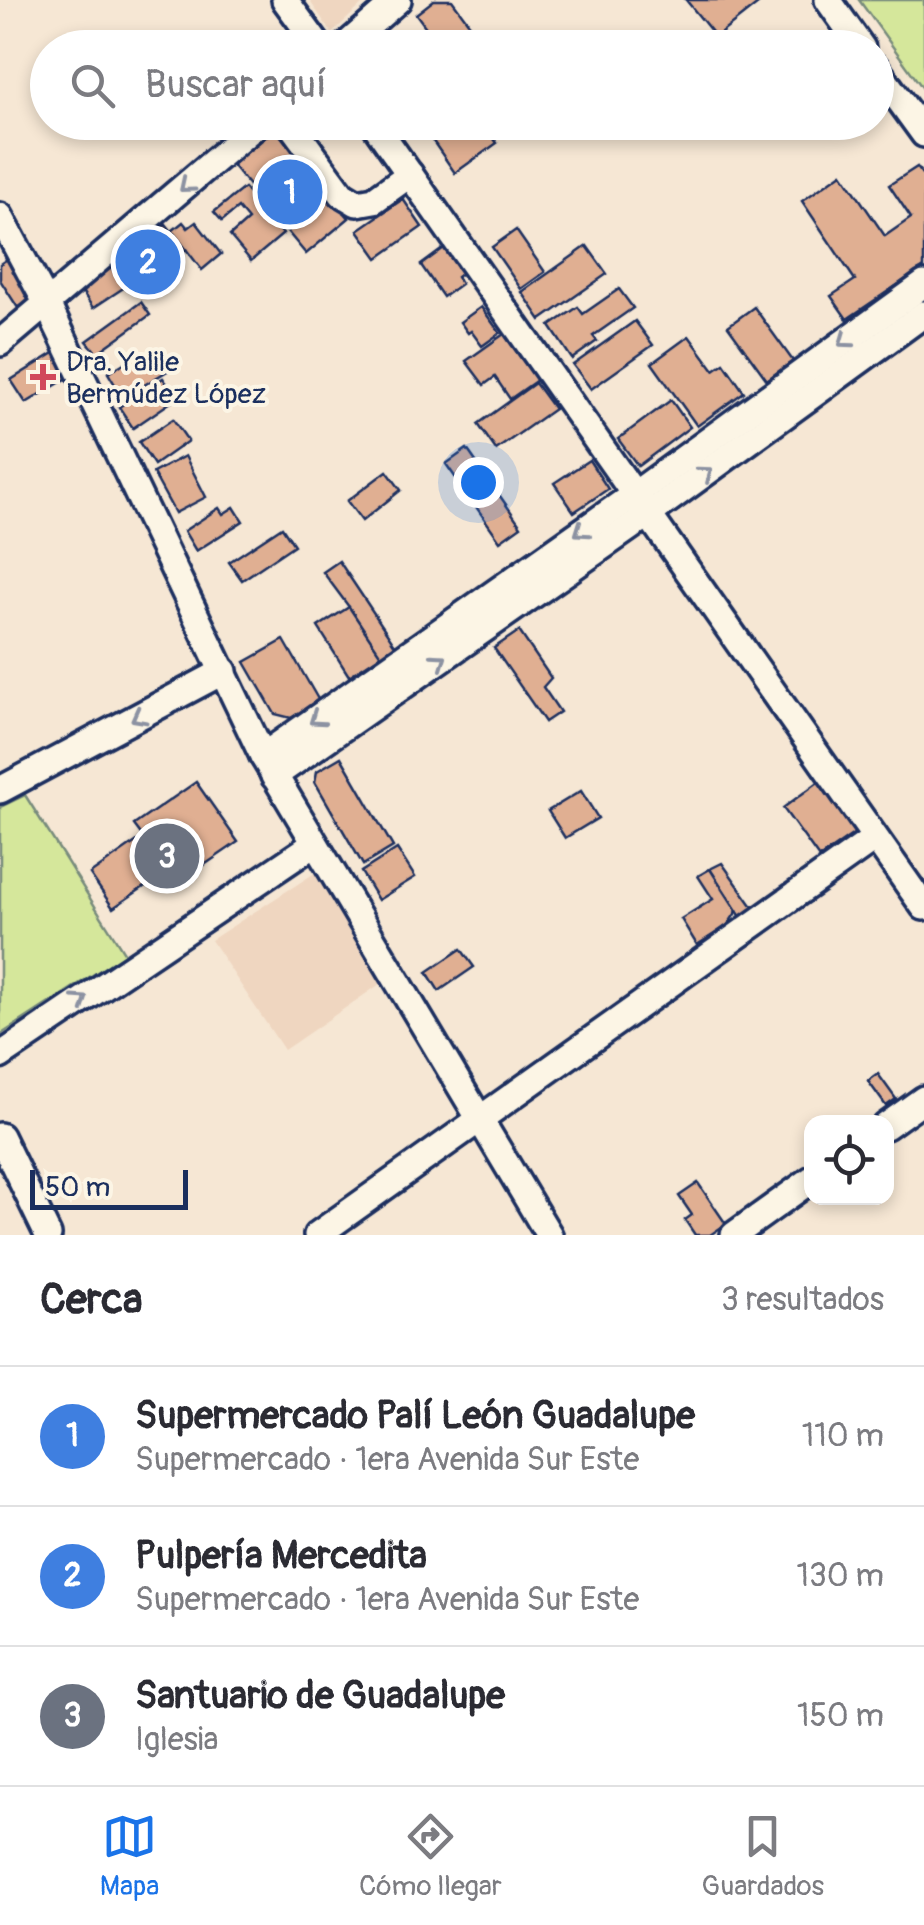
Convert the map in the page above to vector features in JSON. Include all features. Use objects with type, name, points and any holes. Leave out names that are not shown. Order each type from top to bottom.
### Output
[{"type":"street","points":[[285,0],[307,30]]},
{"type":"street","points":[[364,30],[398,0]]},
{"type":"street","points":[[828,0],[849,30]]},
{"type":"street","points":[[894,93],[924,134]]},
{"type":"street","points":[[0,343],[239,140]]},
{"type":"street","points":[[302,140],[342,194],[357,202],[374,200],[410,174]]},
{"type":"street","points":[[386,140],[924,907]]},
{"type":"street","points":[[0,216],[47,304],[269,766],[549,1235]]},
{"type":"street","points":[[642,504],[924,284]]},
{"type":"street","points":[[269,766],[642,504],[924,314]]},
{"type":"street","points":[[0,790],[224,671]]},
{"type":"street","points":[[317,1235],[875,838]]},
{"type":"street","points":[[0,1056],[314,844]]},
{"type":"street","points":[[894,1120],[924,1099]]},
{"type":"street","points":[[0,1136],[48,1235]]},
{"type":"street","points":[[734,1235],[804,1186]]},
{"type":"shaded area","points":[[309,0],[367,0],[335,30],[330,30]]},
{"type":"shaded area","points":[[321,869],[383,982],[284,1050],[211,940]]},
{"type":"green space","points":[[859,0],[924,0],[924,90],[894,48],[894,30],[881,30]]},
{"type":"green space","points":[[25,795],[125,954],[0,1035],[0,807]]},
{"type":"building","points":[[434,0],[452,0],[474,30],[428,30],[416,14]]},
{"type":"building","points":[[686,0],[763,0],[725,30],[710,30]]},
{"type":"building","points":[[262,140],[284,140],[349,218],[306,254],[232,165]]},
{"type":"building","points":[[432,140],[495,140],[497,143],[455,173]]},
{"type":"building","points":[[917,167],[924,177],[924,267],[847,319],[831,296],[855,280],[802,201],[842,173],[885,236],[911,218],[889,185]]},
{"type":"building","points":[[244,188],[283,234],[251,261],[230,236],[248,220],[238,208],[222,221],[214,212]]},
{"type":"building","points":[[403,199],[422,227],[378,258],[358,230]]},
{"type":"building","points":[[183,222],[188,228],[196,222],[221,254],[202,270],[172,231]]},
{"type":"building","points":[[166,224],[186,249],[169,262],[150,237]]},
{"type":"building","points":[[516,230],[545,272],[521,289],[492,247]]},
{"type":"building","points":[[140,242],[166,274],[155,282],[130,250]]},
{"type":"building","points":[[587,246],[607,274],[541,320],[522,292]]},
{"type":"building","points":[[444,248],[462,273],[457,277],[461,284],[443,297],[421,265]]},
{"type":"building","points":[[10,257],[29,286],[30,300],[18,308],[0,280],[0,264]]},
{"type":"building","points":[[110,265],[125,287],[93,308],[79,287]]},
{"type":"building","points":[[619,289],[633,308],[593,336],[597,341],[572,359],[550,326],[578,307],[583,314]]},
{"type":"building","points":[[141,302],[150,315],[97,353],[87,341]]},
{"type":"building","points":[[481,307],[500,333],[482,346],[460,322]]},
{"type":"building","points":[[754,307],[793,361],[767,380],[728,326]]},
{"type":"building","points":[[635,321],[653,345],[591,389],[573,365]]},
{"type":"building","points":[[504,334],[537,380],[510,399],[495,377],[484,385],[466,361]]},
{"type":"building","points":[[689,336],[714,370],[724,363],[744,392],[697,426],[652,363]]},
{"type":"building","name":"Dra. Yalile Bermúdez López","points":[[59,350],[74,374],[26,403],[11,380]]},
{"type":"building","points":[[164,354],[172,368],[123,398],[108,373],[137,355],[144,367]]},
{"type":"building","points":[[163,378],[177,398],[133,428],[119,407]]},
{"type":"building","points":[[535,383],[554,409],[496,450],[478,424]]},
{"type":"building","points":[[671,400],[690,427],[638,466],[618,439]]},
{"type":"building","points":[[173,419],[188,441],[154,465],[139,442]]},
{"type":"building","points":[[467,449],[521,526],[500,541],[446,464]]},
{"type":"building","points":[[185,456],[206,497],[175,513],[153,473]]},
{"type":"building","points":[[589,460],[608,489],[574,512],[554,483]]},
{"type":"building","points":[[387,471],[401,490],[362,521],[347,501]]},
{"type":"building","points":[[234,507],[243,521],[196,551],[184,531],[219,508],[223,514]]},
{"type":"building","points":[[282,527],[294,545],[242,580],[229,562]]},
{"type":"building","points":[[339,561],[397,648],[382,659],[323,572]]},
{"type":"building","points":[[349,607],[381,655],[349,676],[318,627]]},
{"type":"building","points":[[519,631],[551,678],[543,687],[560,712],[545,722],[494,648]]},
{"type":"building","points":[[284,640],[319,701],[291,718],[275,714],[245,662]]},
{"type":"building","points":[[341,757],[393,847],[363,865],[315,782],[317,771]]},
{"type":"building","points":[[825,777],[862,828],[819,858],[783,808]]},
{"type":"building","points":[[196,782],[238,842],[178,883],[169,870],[113,908],[90,874],[143,837],[134,825]]},
{"type":"building","points":[[581,791],[598,818],[565,838],[548,811]]},
{"type":"building","points":[[397,849],[415,877],[378,900],[361,872]]},
{"type":"building","points":[[722,863],[754,908],[741,917],[710,869]]},
{"type":"building","points":[[710,869],[737,911],[727,926],[697,945],[681,919],[713,899],[698,876]]},
{"type":"building","points":[[461,949],[474,967],[439,991],[427,972]]},
{"type":"building","points":[[878,1074],[896,1099],[886,1106],[868,1081]]},
{"type":"building","points":[[698,1183],[726,1224],[710,1235],[695,1235],[685,1220],[692,1215],[679,1196]]},
{"type":"place","name":"Supermercado Palí León Guadalupe","points":[[290,192]]},
{"type":"place","name":"Pulpería Mercedita","points":[[148,262]]},
{"type":"place","name":"Dra. Yalile Bermúdez López","points":[[43,377]]},
{"type":"place","name":"Santuario de Guadalupe","points":[[167,856]]}]
